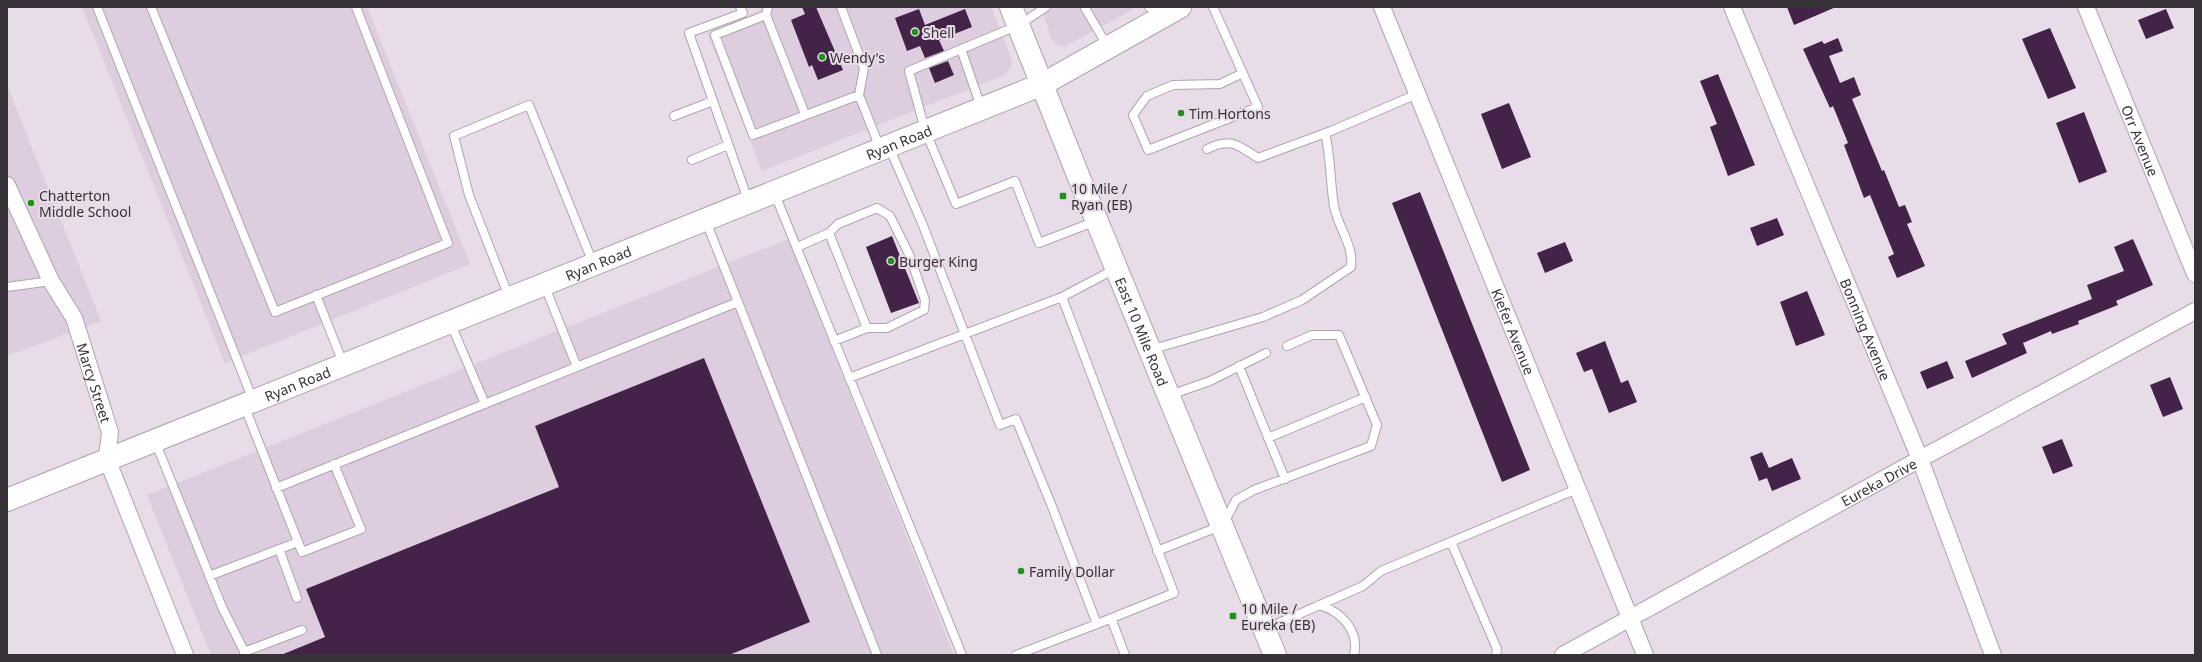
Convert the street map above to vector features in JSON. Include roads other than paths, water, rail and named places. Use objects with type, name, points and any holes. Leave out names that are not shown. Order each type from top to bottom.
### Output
[{"type":"main road","name":"Ryan Road","points":[[7,500],[925,130],[1043,84],[1108,47],[1164,10]]},
{"type":"main road","name":"East 10 Mile Road","points":[[1015,16],[1097,221],[1223,525],[1275,655]]},
{"type":"street","name":"Kiefer Avenue","points":[[1382,7],[1645,655]]},
{"type":"street","name":"Bonning Avenue","points":[[1732,7],[1920,459],[1993,655]]},
{"type":"street","name":"Orr Avenue","points":[[2086,7],[2195,274]]},
{"type":"street","name":"Marcy Street","points":[[7,185],[51,281],[74,318],[110,432],[107,459],[185,655]]},
{"type":"street","name":"Eureka Drive","points":[[1563,655],[1920,459],[2195,311]]},
{"type":"lane","points":[[97,7],[248,402],[276,488],[302,552],[361,529],[334,464]]},
{"type":"lane","points":[[151,7],[275,312],[448,243],[356,7]]},
{"type":"lane","points":[[740,7],[742,13],[689,33],[749,201]]},
{"type":"lane","points":[[841,7],[864,68],[859,94],[922,222],[1000,425],[1016,419],[1051,504],[1097,624]]},
{"type":"lane","points":[[1046,7],[1015,16],[961,50],[909,71],[925,130],[956,204],[1015,182],[1039,243],[1097,221]]},
{"type":"lane","points":[[1085,7],[1108,47]]},
{"type":"lane","points":[[1213,7],[1243,73],[1258,107],[1148,150],[1133,115],[1147,96],[1173,86],[1220,84],[1243,73]]},
{"type":"lane","points":[[804,114],[767,11],[715,35],[753,135],[859,94]]},
{"type":"lane","points":[[961,50],[982,108]]},
{"type":"lane","points":[[1208,149],[1221,142],[1235,143],[1258,158],[1325,133],[1417,94]]},
{"type":"lane","points":[[674,116],[713,101]]},
{"type":"lane","points":[[510,298],[470,195],[454,136],[528,105],[593,264]]},
{"type":"lane","points":[[1150,350],[1264,317],[1302,300],[1351,268],[1352,256],[1334,207],[1329,151],[1325,133]]},
{"type":"lane","points":[[692,160],[728,145]]},
{"type":"lane","points":[[774,191],[962,655]]},
{"type":"lane","points":[[797,247],[829,233],[838,224],[877,208],[890,216],[909,254],[925,300],[924,310],[888,328],[867,328],[834,341]]},
{"type":"lane","points":[[705,219],[877,655]]},
{"type":"lane","points":[[829,233],[867,328]]},
{"type":"lane","points":[[849,378],[1062,297],[1117,268]]},
{"type":"lane","points":[[7,287],[51,281]]},
{"type":"lane","points":[[544,284],[577,367]]},
{"type":"lane","points":[[316,295],[343,364]]},
{"type":"lane","points":[[1016,655],[1174,593],[1062,297]]},
{"type":"lane","points":[[276,488],[738,302]]},
{"type":"lane","points":[[449,322],[484,404]]},
{"type":"lane","points":[[1157,550],[1223,525],[1236,500],[1254,490],[1371,446],[1378,425],[1339,335],[1312,335],[1287,346]]},
{"type":"lane","points":[[1169,395],[1210,380],[1266,353]]},
{"type":"lane","points":[[1239,366],[1285,479]]},
{"type":"lane","points":[[1268,438],[1366,397]]},
{"type":"lane","points":[[155,440],[222,607],[245,653],[302,630]]},
{"type":"lane","points":[[1265,629],[1363,586],[1381,571],[1577,489]]},
{"type":"lane","points":[[209,576],[298,542]]},
{"type":"lane","points":[[1451,542],[1497,649],[1496,655]]},
{"type":"lane","points":[[279,550],[297,598]]},
{"type":"lane","points":[[1319,605],[1332,609],[1345,619],[1352,632],[1356,649],[1354,655]]},
{"type":"lane","points":[[1110,618],[1125,655]]},
{"type":"place","name":"Shell","points":[[915,32]]},
{"type":"place","name":"Wendy's","points":[[822,57]]},
{"type":"place","name":"Tim Hortons","points":[[1181,113]]},
{"type":"place","name":"10 Mile / Ryan (EB)","points":[[1063,196]]},
{"type":"place","name":"Chatterton Middle School","points":[[31,203]]},
{"type":"place","name":"Burger King","points":[[891,261]]},
{"type":"place","name":"Family Dollar","points":[[1021,571]]},
{"type":"place","name":"10 Mile / Eureka (EB)","points":[[1233,616]]}]
